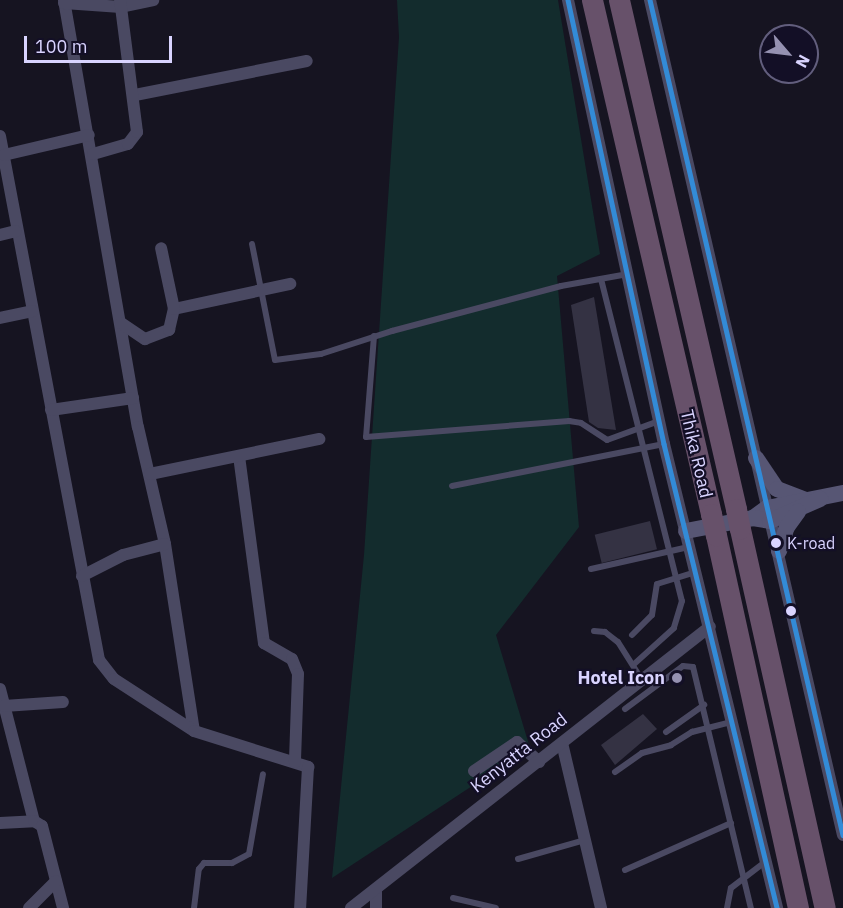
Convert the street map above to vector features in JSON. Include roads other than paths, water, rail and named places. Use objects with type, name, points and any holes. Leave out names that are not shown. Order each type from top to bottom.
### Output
[{"type":"highway","name":"Thika Road","points":[[592,0],[716,536],[798,908]]},
{"type":"highway","name":"Thika Road","points":[[619,0],[743,519],[825,908]]},
{"type":"main road","points":[[756,458],[777,489],[809,503]]},
{"type":"main road","points":[[688,539],[743,519],[769,515],[843,493]]},
{"type":"main road","points":[[779,551],[787,526],[809,503]]},
{"type":"street","points":[[153,0],[120,3],[64,2],[93,154],[133,398],[165,544],[194,731]]},
{"type":"street","name":"Thika Road","points":[[568,0],[664,444],[777,908]]},
{"type":"street","points":[[650,0],[843,835]]},
{"type":"street","points":[[93,154],[113,150],[134,139],[138,122],[120,3]]},
{"type":"street","points":[[135,95],[307,61]]},
{"type":"street","points":[[89,135],[1,146],[82,576],[102,666],[138,696],[194,731],[308,767],[300,908]]},
{"type":"street","points":[[0,234],[16,231]]},
{"type":"street","points":[[121,323],[144,339],[163,336],[170,330],[174,309],[160,248]]},
{"type":"street","points":[[174,309],[290,284]]},
{"type":"street","points":[[0,318],[32,311]]},
{"type":"street","points":[[51,410],[133,398]]},
{"type":"street","points":[[150,474],[319,439]]},
{"type":"street","points":[[239,456],[264,643],[292,659],[298,674],[296,762]]},
{"type":"street","points":[[82,576],[123,555],[165,544]]},
{"type":"street","name":"Kenyatta Road","points":[[351,908],[376,891],[710,627]]},
{"type":"street","points":[[0,689],[34,821]]},
{"type":"street","points":[[4,706],[63,702]]},
{"type":"street","points":[[474,771],[517,742],[539,762]]},
{"type":"street","points":[[562,743],[601,908]]},
{"type":"street","points":[[0,823],[34,821],[42,826],[63,908]]},
{"type":"street","points":[[29,908],[56,881]]},
{"type":"street","points":[[376,891],[376,908]]},
{"type":"lane","points":[[252,244],[275,360],[321,354],[374,336],[561,286],[628,274]]},
{"type":"lane","points":[[601,279],[682,601],[681,615],[660,645],[633,665]]},
{"type":"lane","points":[[374,336],[366,437],[569,421],[581,423],[607,440],[659,421]]},
{"type":"lane","points":[[452,486],[664,444]]},
{"type":"lane","points":[[591,568],[668,551],[688,539]]},
{"type":"lane","points":[[632,635],[652,615],[657,584],[696,572]]},
{"type":"lane","points":[[594,631],[612,635],[642,680]]},
{"type":"lane","points":[[685,647],[704,705],[751,908]]},
{"type":"lane","points":[[625,709],[683,666],[690,664]]},
{"type":"lane","points":[[666,732],[704,705]]},
{"type":"lane","points":[[615,772],[642,753],[671,745],[709,725],[733,722]]},
{"type":"lane","points":[[194,908],[199,869],[204,863],[232,863],[249,854],[263,774]]},
{"type":"lane","points":[[625,870],[731,823]]},
{"type":"lane","points":[[518,859],[585,840]]},
{"type":"lane","points":[[727,908],[727,895],[744,876],[766,862]]},
{"type":"lane","points":[[453,898],[496,908]]},
{"type":"place","name":"K-road","points":[[776,543]]},
{"type":"place","name":"Hotel Icon","points":[[677,678]]}]
